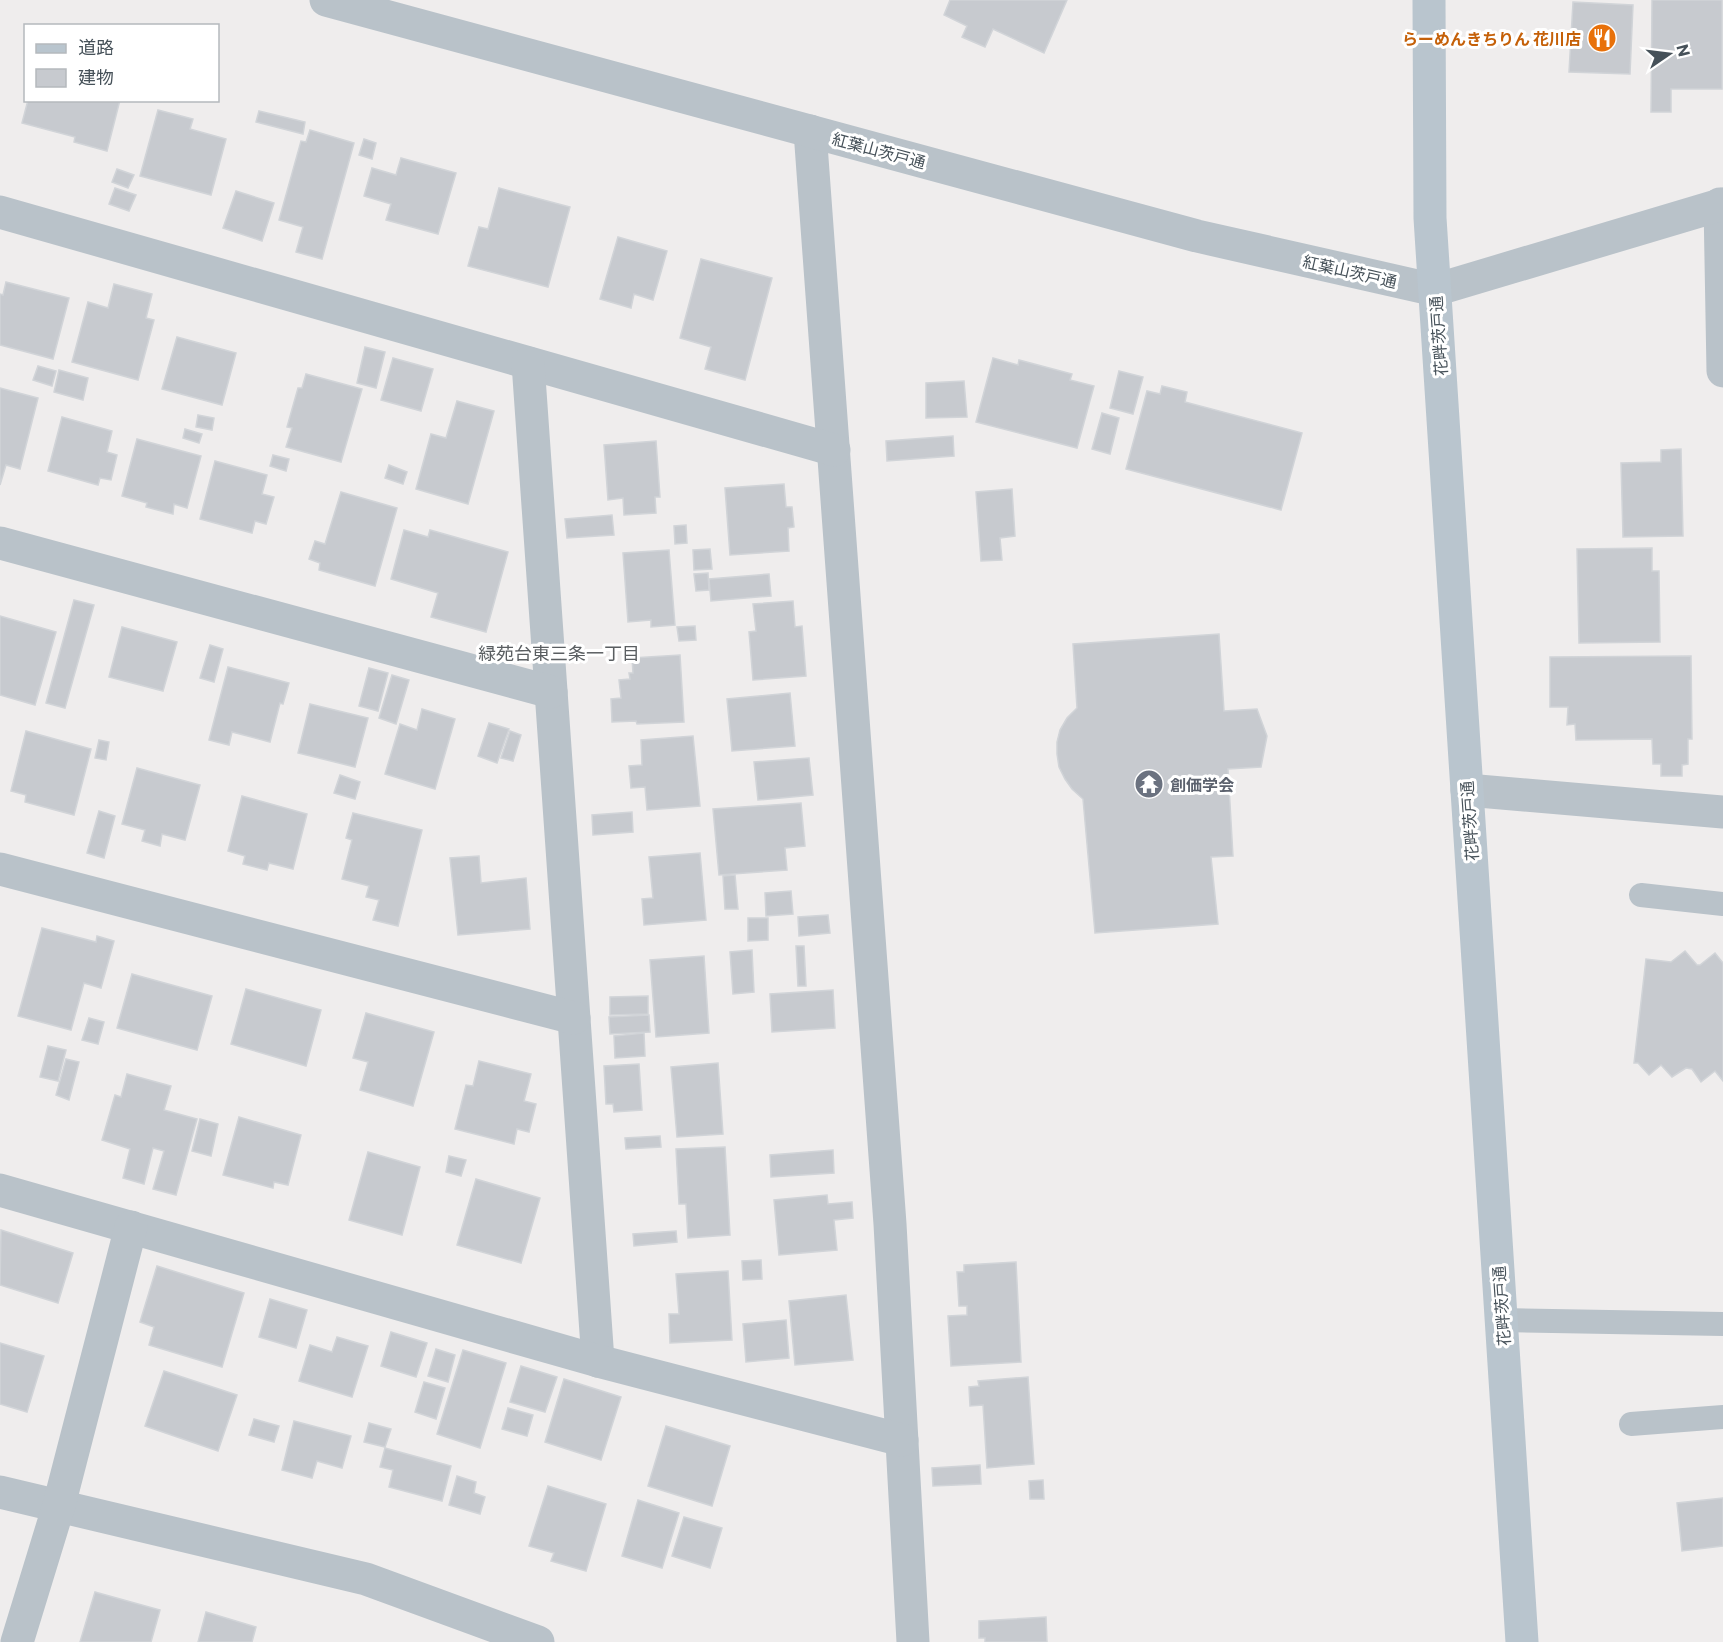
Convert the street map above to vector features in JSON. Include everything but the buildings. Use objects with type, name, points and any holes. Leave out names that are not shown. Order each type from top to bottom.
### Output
[{"type":"main road","name":"花畔茨戸通","points":[[1429,0],[1430,218],[1522,1642]]},
{"type":"street","name":"紅葉山茨戸通","points":[[326,0],[1197,236],[1435,290]]},
{"type":"street","points":[[810,131],[890,1224],[913,1642]]},
{"type":"street","points":[[1435,290],[1721,204],[1723,371]]},
{"type":"street","points":[[0,212],[834,450]]},
{"type":"street","points":[[528,363],[598,1361]]},
{"type":"street","points":[[0,543],[550,692]]},
{"type":"street","points":[[1467,789],[1723,812]]},
{"type":"street","points":[[0,869],[574,1018]]},
{"type":"street","points":[[0,1190],[598,1361],[902,1440]]},
{"type":"street","points":[[17,1642],[59,1505],[131,1227]]},
{"type":"street","points":[[0,1492],[366,1579],[538,1642]]},
{"type":"lane","points":[[1641,895],[1723,904]]},
{"type":"lane","points":[[1502,1320],[1723,1324]]},
{"type":"lane","points":[[1631,1424],[1723,1417]]},
{"type":"place","name":"らーめんきちりん 花川店","points":[[1602,38]]},
{"type":"place","name":"創価学会","points":[[1149,784]]},
{"type":"district","name":"緑苑台東三条一丁目","points":[[559,653]]}]
